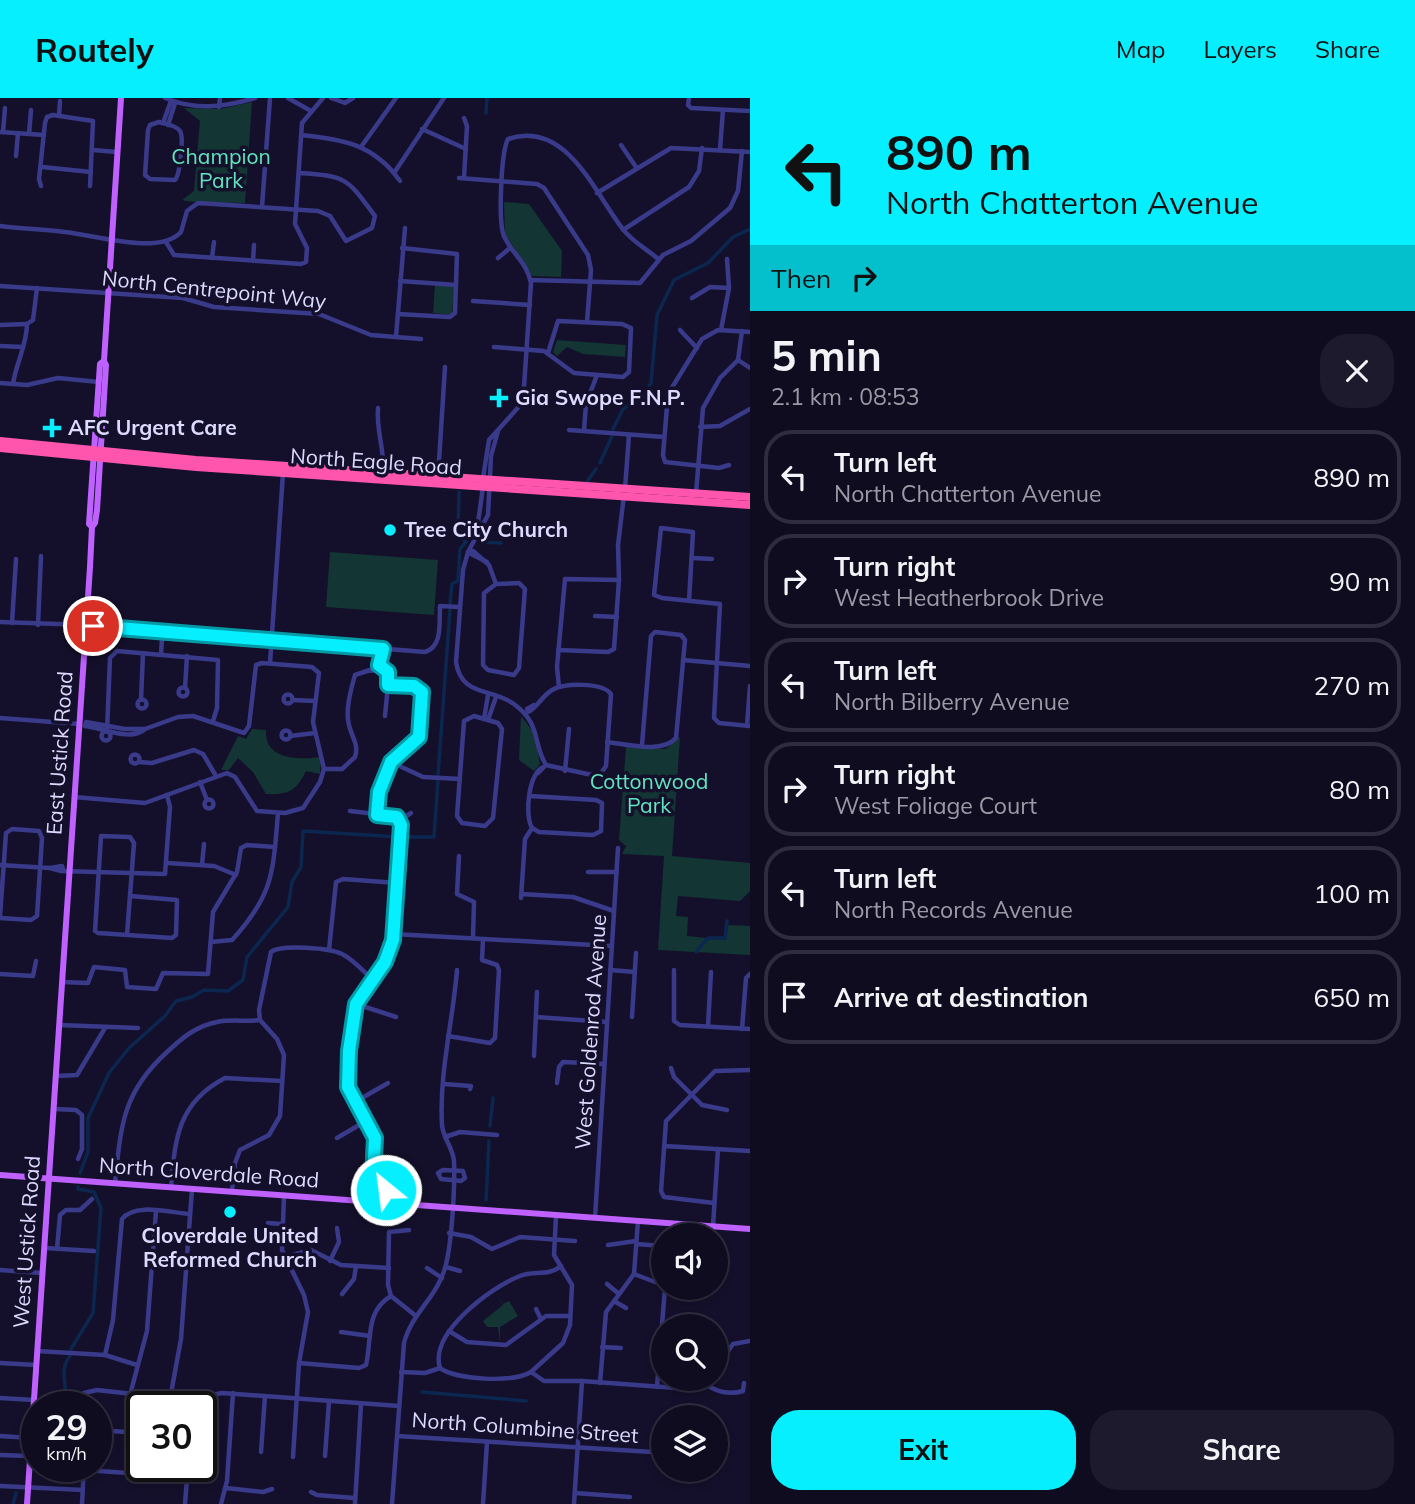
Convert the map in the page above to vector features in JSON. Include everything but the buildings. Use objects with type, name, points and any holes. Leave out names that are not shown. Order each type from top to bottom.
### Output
[{"type":"highway","name":"North Eagle Road","points":[[0,440],[236,469],[342,471],[487,484],[624,492],[750,505]]},
{"type":"highway","name":"North Eagle Road","points":[[0,448],[613,495],[624,492]]},
{"type":"highway","points":[[624,492],[636,490],[750,497]]},
{"type":"main road","name":"East Ustick Road","points":[[97,454],[100,365],[103,361],[121,98]]},
{"type":"main road","name":"East Ustick Road","points":[[62,982],[66,870],[81,724],[92,527],[89,524],[106,365],[103,361]]},
{"type":"main road","name":"West Ustick Road","points":[[35,1391],[62,982]]},
{"type":"main road","name":"North Cloverdale Road","points":[[0,1175],[668,1223]]},
{"type":"main road","name":"North Cloverdale Road","points":[[728,1227],[750,1228]]},
{"type":"main road","name":"West Ustick Road","points":[[27,1504],[28,1482]]},
{"type":"street","points":[[165,98],[219,107],[255,98]]},
{"type":"street","points":[[219,107],[220,98]]},
{"type":"street","points":[[262,207],[270,98]]},
{"type":"street","points":[[291,98],[311,111]]},
{"type":"street","points":[[166,242],[174,255],[301,264],[306,262],[307,248],[295,228],[301,135],[303,120],[323,98]]},
{"type":"street","points":[[331,98],[345,103],[353,98]]},
{"type":"street","points":[[361,147],[396,98]]},
{"type":"street","points":[[394,173],[443,98]]},
{"type":"street","points":[[689,98],[688,106],[750,111]]},
{"type":"street","points":[[59,116],[60,101]]},
{"type":"street","points":[[165,124],[173,101]]},
{"type":"street","points":[[5,108],[1,132],[44,135]]},
{"type":"street","points":[[29,134],[31,110]]},
{"type":"street","points":[[720,149],[723,110]]},
{"type":"street","points":[[41,186],[39,179],[47,117],[59,116],[93,121],[90,186]]},
{"type":"street","points":[[464,118],[467,127],[466,149],[461,178],[544,188],[585,248],[590,263],[587,322]]},
{"type":"street","points":[[165,124],[180,132],[177,180],[146,177],[150,125],[165,124]]},
{"type":"street","points":[[422,129],[466,149]]},
{"type":"street","points":[[16,156],[18,133]]},
{"type":"street","points":[[301,135],[343,139],[361,147],[400,181]]},
{"type":"street","points":[[545,766],[537,731],[526,713],[513,704],[468,686],[458,672],[459,607],[468,552],[476,537],[491,456],[498,430],[523,402],[530,281],[521,258],[510,248],[501,221],[508,139],[537,138],[560,145],[623,230],[658,259]]},
{"type":"street","points":[[621,145],[636,167]]},
{"type":"street","points":[[597,193],[671,148],[750,152]]},
{"type":"street","points":[[623,230],[689,187],[699,171],[702,148]]},
{"type":"street","points":[[93,150],[117,152]]},
{"type":"street","points":[[530,281],[590,281],[637,285],[646,278],[658,259],[691,241],[730,208],[738,191],[742,151]]},
{"type":"street","points":[[42,167],[91,172]]},
{"type":"street","points":[[0,226],[68,232],[111,240],[166,242],[181,232],[187,211],[193,204],[318,211],[330,216],[346,241],[372,228],[376,221],[341,177],[299,173]]},
{"type":"street","points":[[396,337],[405,228]]},
{"type":"street","points":[[212,258],[214,242]]},
{"type":"street","points":[[253,261],[254,245]]},
{"type":"street","points":[[398,314],[453,316],[456,285],[457,254],[402,248]]},
{"type":"street","points":[[498,258],[510,248]]},
{"type":"street","points":[[722,330],[729,288],[727,259]]},
{"type":"street","points":[[400,281],[456,285]]},
{"type":"street","name":"North Centrepoint Way","points":[[0,286],[190,299],[214,307],[324,315],[370,335],[421,338]]},
{"type":"street","points":[[0,325],[27,324],[33,320],[37,288]]},
{"type":"street","points":[[692,298],[710,288],[729,288]]},
{"type":"street","points":[[474,301],[530,304]]},
{"type":"street","points":[[494,347],[548,353],[570,372],[627,377],[632,331],[629,326],[587,322],[555,323],[554,340],[548,353]]},
{"type":"street","points":[[13,384],[15,366],[23,347],[27,324]]},
{"type":"street","points":[[680,330],[697,348]]},
{"type":"street","points":[[729,464],[719,468],[665,462],[664,437],[668,394],[707,334],[722,330],[750,332]]},
{"type":"street","points":[[696,495],[706,399],[720,378],[738,360],[742,331]]},
{"type":"street","points":[[0,346],[23,347]]},
{"type":"street","points":[[738,360],[750,368]]},
{"type":"street","points":[[438,478],[445,368]]},
{"type":"street","points":[[584,431],[585,410],[597,375]]},
{"type":"street","points":[[0,383],[13,384],[58,378],[99,382]]},
{"type":"street","points":[[378,408],[377,435],[384,459],[383,474]]},
{"type":"street","points":[[701,427],[720,426],[750,409]]},
{"type":"street","points":[[569,430],[664,437]]},
{"type":"street","points":[[558,650],[613,651],[620,580],[618,545],[629,435]]},
{"type":"street","points":[[270,664],[283,469]]},
{"type":"street","points":[[689,601],[693,532],[659,529],[655,596],[689,601],[720,604],[715,721],[749,726],[750,685]]},
{"type":"street","points":[[468,552],[471,557],[487,562],[496,584]]},
{"type":"street","points":[[37,625],[41,556]]},
{"type":"street","points":[[692,558],[712,559]]},
{"type":"street","points":[[12,623],[16,559]]},
{"type":"street","points":[[559,687],[556,676],[565,579],[620,580]]},
{"type":"street","points":[[511,582],[524,586],[523,636],[519,668],[514,675],[488,670],[483,665],[484,593],[496,584],[511,582]]},
{"type":"street","points":[[0,622],[272,638],[425,652],[433,648],[438,641],[440,606],[459,607]]},
{"type":"street","points":[[595,616],[617,617]]},
{"type":"street","points":[[607,742],[642,745],[666,746],[676,738],[683,636],[652,633],[642,745]]},
{"type":"street","points":[[161,654],[162,639]]},
{"type":"street","points":[[381,649],[380,666],[388,685],[385,716]]},
{"type":"street","points":[[106,728],[112,653],[161,654],[218,660],[217,708],[213,721]]},
{"type":"street","points":[[141,700],[144,653]]},
{"type":"street","points":[[185,688],[187,656]]},
{"type":"street","points":[[683,660],[750,666]]},
{"type":"street","points":[[0,718],[81,724],[131,735],[183,716],[213,721],[236,733],[244,733],[249,726],[256,666],[270,664],[318,670],[315,733],[324,769],[320,782],[303,808],[278,813],[261,812],[253,807],[232,775],[216,776],[141,803],[74,797]]},
{"type":"street","points":[[324,769],[342,769],[355,757],[357,746],[348,717],[358,673],[380,666]]},
{"type":"street","points":[[377,815],[379,792],[391,762],[419,737],[422,696],[419,688],[388,685]]},
{"type":"street","points":[[526,713],[527,709],[559,687],[600,687],[610,691],[612,701],[606,766],[601,773],[565,771],[545,766]]},
{"type":"street","points":[[486,719],[488,695]]},
{"type":"street","points":[[486,719],[496,697]]},
{"type":"street","points":[[293,700],[315,701]]},
{"type":"street","points":[[466,717],[486,719],[501,726],[502,750],[490,824],[466,825],[460,821],[460,779],[466,717]]},
{"type":"street","points":[[565,771],[569,729]]},
{"type":"street","points":[[290,736],[315,733]]},
{"type":"street","points":[[139,761],[152,763],[194,750],[203,754],[216,776]]},
{"type":"street","points":[[391,762],[423,777],[460,779]]},
{"type":"street","points":[[530,796],[592,799],[602,803],[599,833],[539,832],[532,828],[528,821],[530,796],[531,785],[545,766]]},
{"type":"street","points":[[200,782],[207,800]]},
{"type":"street","points":[[2,865],[41,868],[62,866],[66,870],[165,874],[170,807],[167,795]]},
{"type":"street","points":[[350,811],[393,816],[400,820]]},
{"type":"street","points":[[211,942],[229,943],[249,921],[273,876],[278,813]]},
{"type":"street","points":[[400,820],[411,813]]},
{"type":"street","points":[[371,1203],[375,1138],[355,1102],[347,1078],[356,1004],[391,951],[400,820]]},
{"type":"street","points":[[532,828],[525,839],[521,896],[573,897],[614,911]]},
{"type":"street","points":[[15,829],[41,833],[41,868],[36,918],[0,917],[2,865],[8,831],[15,829]]},
{"type":"street","points":[[127,935],[132,839],[102,836],[97,872],[95,931],[127,935],[174,936],[177,932],[177,900],[130,896]]},
{"type":"street","points":[[202,865],[204,844]]},
{"type":"street","points":[[62,982],[88,983],[94,967],[125,970],[127,987],[156,989],[163,972],[208,974],[214,912],[236,875],[244,846],[275,847]]},
{"type":"street","name":"West Goldenrod Avenue","points":[[595,1218],[618,848]]},
{"type":"street","points":[[459,856],[457,891],[461,897],[474,902],[472,938]]},
{"type":"street","points":[[167,863],[214,866],[236,875]]},
{"type":"street","points":[[588,872],[617,872]]},
{"type":"street","points":[[329,950],[336,882],[343,879],[397,883]]},
{"type":"street","points":[[394,933],[612,946]]},
{"type":"street","points":[[447,1036],[490,1043],[495,1038],[499,970],[496,965],[482,960],[483,939]]},
{"type":"street","points":[[232,1192],[235,1163],[240,1150],[269,1135],[278,1124],[284,1060],[281,1046],[260,1020],[264,983],[273,950],[281,947],[329,950],[345,955],[373,980]]},
{"type":"street","points":[[632,1017],[636,953]]},
{"type":"street","points":[[0,974],[33,976],[36,961]]},
{"type":"street","points":[[392,1504],[406,1336],[446,1267],[453,1158],[442,1124],[447,1036],[454,1008],[457,970]]},
{"type":"street","points":[[610,970],[635,972]]},
{"type":"street","points":[[674,970],[674,1021],[750,1029]]},
{"type":"street","points":[[708,1026],[711,972]]},
{"type":"street","points":[[742,1029],[749,974]]},
{"type":"street","points":[[534,1056],[537,992]]},
{"type":"street","points":[[356,1004],[396,1017]]},
{"type":"street","points":[[536,1017],[607,1022]]},
{"type":"street","points":[[115,1183],[121,1122],[133,1090],[155,1063],[177,1042],[203,1026],[227,1021],[260,1020]]},
{"type":"street","points":[[59,1026],[138,1028]]},
{"type":"street","points":[[55,1076],[80,1072],[105,1028]]},
{"type":"street","points":[[557,1083],[561,1063],[604,1064]]},
{"type":"street","points":[[671,1068],[674,1077],[705,1107],[727,1110]]},
{"type":"street","points":[[714,1203],[664,1197],[661,1191],[668,1118],[718,1069],[750,1070]]},
{"type":"street","points":[[171,1187],[176,1136],[191,1106],[225,1078],[282,1081]]},
{"type":"street","points":[[355,1102],[388,1083]]},
{"type":"street","points":[[444,1084],[471,1086],[470,1089]]},
{"type":"street","points":[[53,1109],[76,1110],[82,1115],[82,1149],[78,1159]]},
{"type":"street","points":[[337,1138],[366,1121]]},
{"type":"street","points":[[445,1137],[460,1132],[497,1135]]},
{"type":"street","points":[[664,1146],[750,1151]]},
{"type":"street","points":[[713,1223],[718,1149]]},
{"type":"street","points":[[443,1170],[453,1171],[463,1171],[466,1176],[463,1180],[441,1179],[438,1173],[443,1170]]},
{"type":"street","points":[[373,1178],[386,1180],[386,1190]]},
{"type":"street","points":[[171,1391],[181,1339],[192,1189]]},
{"type":"street","points":[[86,1196],[87,1204]]},
{"type":"street","points":[[284,1196],[284,1258],[306,1303],[307,1323],[299,1363],[293,1457]]},
{"type":"street","points":[[57,1249],[60,1215],[66,1210],[80,1210],[93,1199]]},
{"type":"street","points":[[105,1355],[113,1320],[120,1226],[127,1213],[139,1210],[190,1214]]},
{"type":"street","points":[[131,1391],[147,1331],[156,1211]]},
{"type":"street","points":[[401,1372],[425,1373],[440,1368],[453,1375],[511,1379],[531,1372],[563,1343],[570,1316],[572,1285],[554,1255],[556,1216]]},
{"type":"street","points":[[600,1383],[606,1312],[634,1274],[638,1221]]},
{"type":"street","points":[[268,1223],[282,1224]]},
{"type":"street","points":[[330,1261],[339,1242],[337,1228]]},
{"type":"street","points":[[409,1230],[389,1232],[391,1296],[416,1316]]},
{"type":"street","points":[[449,1233],[471,1237],[492,1249],[520,1237],[575,1241]]},
{"type":"street","points":[[608,1245],[636,1242],[651,1244]]},
{"type":"street","points":[[44,1248],[94,1251]]},
{"type":"street","points":[[266,1262],[311,1250],[330,1261],[389,1268]]},
{"type":"street","points":[[342,1294],[354,1279],[356,1266]]},
{"type":"street","points":[[440,1368],[438,1349],[449,1331],[471,1308],[523,1274],[547,1273],[561,1266]]},
{"type":"street","points":[[446,1267],[460,1271]]},
{"type":"street","points":[[427,1268],[442,1278]]},
{"type":"street","points":[[0,1270],[42,1273]]},
{"type":"street","points":[[634,1274],[651,1281]]},
{"type":"street","points":[[607,1284],[619,1294]]},
{"type":"street","points":[[299,1363],[364,1367],[368,1362],[370,1336],[378,1307],[391,1296]]},
{"type":"street","points":[[614,1301],[626,1308]]},
{"type":"street","points":[[536,1309],[541,1319]]},
{"type":"street","points":[[449,1331],[467,1342],[506,1345],[541,1319],[550,1315],[570,1316]]},
{"type":"street","points":[[341,1332],[370,1336]]},
{"type":"street","points":[[728,1350],[733,1344],[750,1341]]},
{"type":"street","points":[[602,1347],[621,1348]]},
{"type":"street","points":[[37,1351],[105,1355],[137,1365]]},
{"type":"street","points":[[0,1363],[36,1365]]},
{"type":"street","points":[[531,1372],[544,1381],[651,1387]]},
{"type":"street","points":[[574,1504],[582,1381]]},
{"type":"street","points":[[715,1391],[736,1393],[743,1391],[744,1383]]},
{"type":"street","points":[[217,1394],[399,1406]]},
{"type":"street","points":[[221,1504],[226,1488],[233,1394]]},
{"type":"street","points":[[261,1452],[265,1396]]},
{"type":"street","points":[[0,1398],[21,1399]]},
{"type":"street","points":[[325,1456],[329,1401]]},
{"type":"street","points":[[312,1492],[355,1501],[361,1403]]},
{"type":"street","points":[[0,1436],[21,1437]]},
{"type":"street","name":"North Columbine Street","points":[[397,1436],[651,1452]]},
{"type":"street","points":[[483,1504],[487,1443]]},
{"type":"street","points":[[0,1455],[21,1456]]},
{"type":"street","points":[[82,1504],[83,1482]]},
{"type":"street","points":[[185,1504],[187,1482]]},
{"type":"street","points":[[0,1486],[83,1490]]},
{"type":"street","points":[[226,1488],[263,1492],[272,1489]]},
{"type":"street","points":[[575,1493],[631,1497]]},
{"type":"green space","name":"Champion Park","points":[[252,102],[245,203],[182,200],[194,191],[200,121],[184,108],[220,109]]},
{"type":"green space","points":[[504,202],[529,204],[562,251],[561,277],[532,276],[505,234]]},
{"type":"green space","points":[[435,285],[454,287],[452,315],[433,313]]},
{"type":"green space","points":[[557,340],[626,345],[625,357],[583,354],[567,347],[557,356],[553,352]]},
{"type":"green space","points":[[330,552],[438,560],[434,615],[326,607]]},
{"type":"green space","points":[[521,716],[535,734],[540,764],[534,771],[519,760]]},
{"type":"green space","points":[[252,729],[266,730],[271,747],[284,756],[321,757],[320,774],[306,771],[291,790],[281,794],[266,794],[253,772],[238,758],[229,770],[221,770],[238,736],[246,739]]},
{"type":"green space","name":"Cottonwood Park","points":[[680,737],[672,856],[750,863],[750,891],[740,901],[678,896],[676,916],[688,917],[687,936],[726,940],[728,925],[750,926],[750,955],[658,950],[664,856],[622,854],[626,846],[619,840],[626,747],[666,749]]},
{"type":"green space","points":[[496,1293],[503,1304],[509,1301],[518,1316],[500,1327],[500,1342],[498,1327],[487,1327],[483,1321],[503,1305]]},
{"type":"waterway","points":[[486,113],[487,98]]},
{"type":"waterway","points":[[613,429],[623,409],[643,396],[651,383],[657,315],[674,280],[708,263],[733,237],[750,229]]},
{"type":"waterway","points":[[600,463],[612,436]]},
{"type":"waterway","points":[[586,483],[596,469]]},
{"type":"waterway","points":[[450,603],[452,584],[458,581],[460,549],[466,542],[458,535],[459,492]]},
{"type":"waterway","points":[[481,542],[501,543]]},
{"type":"waterway","points":[[438,775],[450,610]]},
{"type":"waterway","points":[[403,837],[434,837],[438,780]]},
{"type":"waterway","points":[[80,1173],[88,1152],[88,1118],[109,1073],[129,1048],[165,1016],[176,1001],[192,997],[204,990],[228,991],[243,980],[247,957],[288,907],[292,882],[301,867],[303,831],[398,837]]},
{"type":"waterway","points":[[696,952],[708,938],[725,938],[727,921]]},
{"type":"waterway","points":[[490,1126],[493,1098]]},
{"type":"waterway","points":[[486,1200],[489,1141]]},
{"type":"waterway","points":[[71,1349],[93,1313],[101,1208],[94,1192],[78,1187]]},
{"type":"waterway","points":[[66,1391],[64,1368],[70,1356]]},
{"type":"waterway","points":[[422,1392],[526,1401]]},
{"type":"waterway","points":[[13,1504],[16,1493]]},
{"type":"place","name":"Gia Swope F.N.P.","points":[[499,398]]},
{"type":"place","name":"AFC Urgent Care","points":[[52,428]]},
{"type":"place","name":"Tree City Church","points":[[390,530]]},
{"type":"place","name":"Cloverdale United Reformed Church","points":[[230,1212]]},
{"type":"route","points":[[93,626],[272,638],[383,649],[383,659],[379,665],[388,672],[388,685],[414,686],[422,692],[419,737],[391,762],[378,797],[377,815],[397,817],[401,825],[393,940],[385,962],[356,1004],[347,1078],[352,1097],[375,1138],[373,1178],[385,1179],[386,1190]]}]
